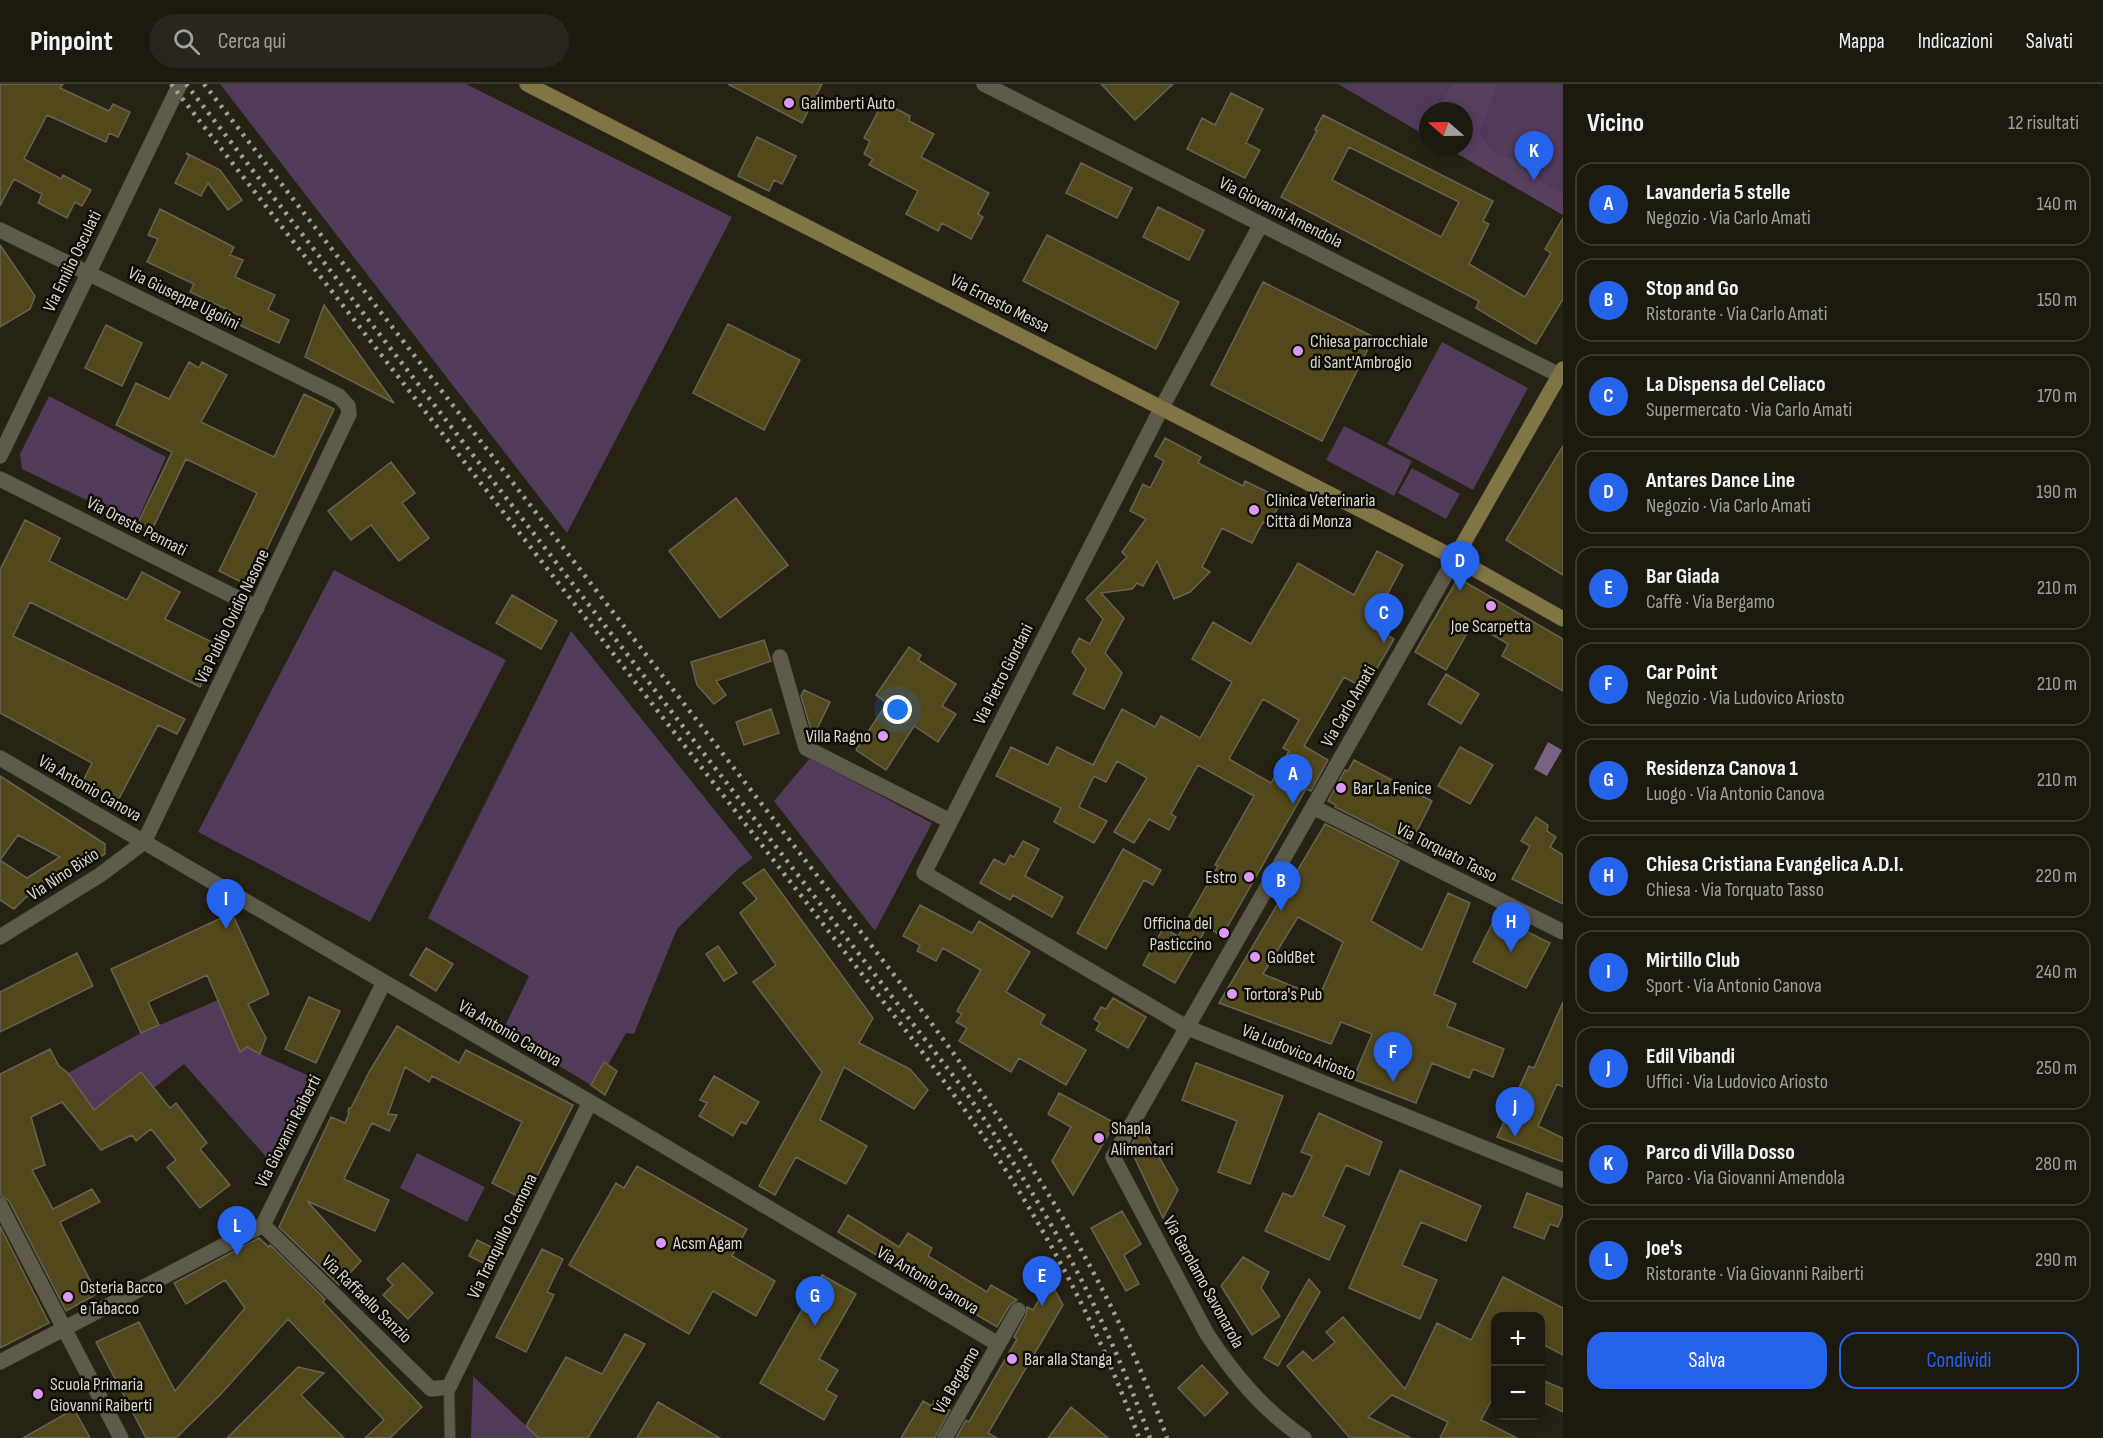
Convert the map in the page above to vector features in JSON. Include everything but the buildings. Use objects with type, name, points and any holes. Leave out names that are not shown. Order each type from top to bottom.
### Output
[{"type":"street","name":"Via Emilio Osculati","points":[[0,456],[180,84]]},
{"type":"street","name":"Via Ernesto Messa","points":[[527,84],[1455,558],[1563,619]]},
{"type":"street","name":"Via Giovanni Amendola","points":[[984,84],[1561,372]]},
{"type":"street","name":"Via Pietro Giordani","points":[[1186,1027],[924,873],[1162,407],[1262,224]]},
{"type":"street","name":"Via Giuseppe Ugolini","points":[[0,230],[339,396],[348,406]]},
{"type":"street","name":"Via Carlo Amati","points":[[1113,1157],[1561,372]]},
{"type":"street","name":"Via Publio Ovidio Nasone","points":[[144,842],[347,421],[348,406]]},
{"type":"street","name":"Via Oreste Pennati","points":[[0,479],[257,608]]},
{"type":"street","points":[[780,657],[806,748],[950,821]]},
{"type":"street","name":"Via Antonio Canova","points":[[0,758],[590,1102],[998,1344]]},
{"type":"street","name":"Via Torquato Tasso","points":[[1313,807],[1563,932]]},
{"type":"street","name":"Via Nino Bixio","points":[[0,937],[100,875],[144,842]]},
{"type":"street","name":"Via Giovanni Raiberti","points":[[263,1225],[384,982]]},
{"type":"street","name":"Via Ludovico Ariosto","points":[[1186,1027],[1563,1180]]},
{"type":"street","name":"Via Tranquillo Cremona","points":[[449,1387],[590,1102]]},
{"type":"street","name":"Via Gerolamo Savonarola","points":[[1113,1157],[1207,1334],[1222,1357],[1257,1400],[1280,1422],[1304,1438]]},
{"type":"street","points":[[0,1205],[121,1438]]},
{"type":"street","points":[[0,1362],[263,1225]]},
{"type":"street","name":"Via Raffaello Sanzio","points":[[263,1225],[431,1389],[449,1387]]},
{"type":"street","name":"Via Bergamo","points":[[945,1438],[1018,1310]]},
{"type":"lane","points":[[449,1387],[450,1438]]},
{"type":"shaded area","points":[[220,84],[466,84],[732,217],[567,533]]},
{"type":"shaded area","points":[[1338,84],[1563,84],[1563,215],[1461,156],[1473,156],[1473,102],[1419,102],[1419,132]]},
{"type":"shaded area","points":[[1452,84],[1498,84],[1479,132],[1493,152],[1517,162],[1541,182],[1563,193],[1563,215],[1461,156],[1473,156],[1473,102],[1442,102]]},
{"type":"shaded area","points":[[1442,342],[1528,388],[1473,490],[1387,444]]},
{"type":"shaded area","points":[[49,396],[166,457],[136,524],[22,469],[20,454]]},
{"type":"shaded area","points":[[1344,426],[1412,461],[1394,496],[1326,460]]},
{"type":"shaded area","points":[[1412,468],[1460,494],[1446,519],[1398,493]]},
{"type":"shaded area","points":[[334,570],[506,660],[370,922],[198,832]]},
{"type":"shaded area","points":[[571,631],[753,858],[738,869],[677,929],[634,1034],[626,1033],[608,1065],[603,1062],[591,1085],[502,1032],[529,976],[428,918]]},
{"type":"shaded area","points":[[1548,742],[1562,750],[1547,776],[1534,769]]},
{"type":"shaded area","points":[[810,758],[932,823],[875,931],[774,801]]},
{"type":"shaded area","points":[[218,1000],[240,1051],[250,1046],[254,1051],[318,1080],[275,1167],[184,1064],[154,1088],[141,1072],[105,1101],[132,1135],[117,1142],[68,1073],[141,1033]]},
{"type":"shaded area","points":[[417,1153],[485,1187],[467,1222],[400,1188]]},
{"type":"shaded area","points":[[473,1376],[539,1438],[471,1438]]},
{"type":"railway","points":[[171,84],[910,1036],[988,1143],[1053,1249],[1091,1323],[1139,1438]]},
{"type":"railway","points":[[186,84],[965,1091],[1044,1212],[1068,1255],[1106,1332],[1150,1438]]},
{"type":"railway","points":[[204,84],[929,1020],[1000,1119],[1033,1169],[1093,1272],[1145,1381],[1167,1438]]},
{"type":"place","name":"Galimberti Auto","points":[[789,103]]},
{"type":"place","name":"Parco di Villa Dosso","points":[[1534,181]]},
{"type":"place","name":"Chiesa parrocchiale di Sant'Ambrogio","points":[[1298,351]]},
{"type":"place","name":"Clinica Veterinaria Città di Monza","points":[[1254,510]]},
{"type":"place","name":"Antares Dance Line","points":[[1460,591]]},
{"type":"place","name":"Joe Scarpetta","points":[[1491,606]]},
{"type":"place","name":"La Dispensa del Celiaco","points":[[1384,643]]},
{"type":"place","name":"Villa Ragno","points":[[883,736]]},
{"type":"place","name":"Bar La Fenice","points":[[1341,788]]},
{"type":"place","name":"Lavanderia 5 stelle","points":[[1293,804]]},
{"type":"place","name":"Estro","points":[[1249,877]]},
{"type":"place","name":"Stop and Go","points":[[1281,911]]},
{"type":"place","name":"Mirtillo Club","points":[[226,929]]},
{"type":"place","name":"Officina del Pasticcino","points":[[1224,933]]},
{"type":"place","name":"Chiesa Cristiana Evangelica A.D.I.","points":[[1511,952]]},
{"type":"place","name":"GoldBet","points":[[1255,957]]},
{"type":"place","name":"Tortora's Pub","points":[[1232,994]]},
{"type":"place","name":"Car Point","points":[[1393,1082]]},
{"type":"place","name":"Edil Vibandi","points":[[1515,1137]]},
{"type":"place","name":"Shapla Alimentari","points":[[1099,1138]]},
{"type":"place","name":"Acsm Agam","points":[[661,1243]]},
{"type":"place","name":"Joe's","points":[[237,1256]]},
{"type":"place","name":"Osteria Bacco e Tabacco","points":[[68,1297]]},
{"type":"place","name":"Bar Giada","points":[[1042,1306]]},
{"type":"place","name":"Residenza Canova 1","points":[[815,1326]]},
{"type":"place","name":"Bar alla Stanga","points":[[1012,1359]]},
{"type":"place","name":"Scuola Primaria Giovanni Raiberti","points":[[38,1394]]}]
